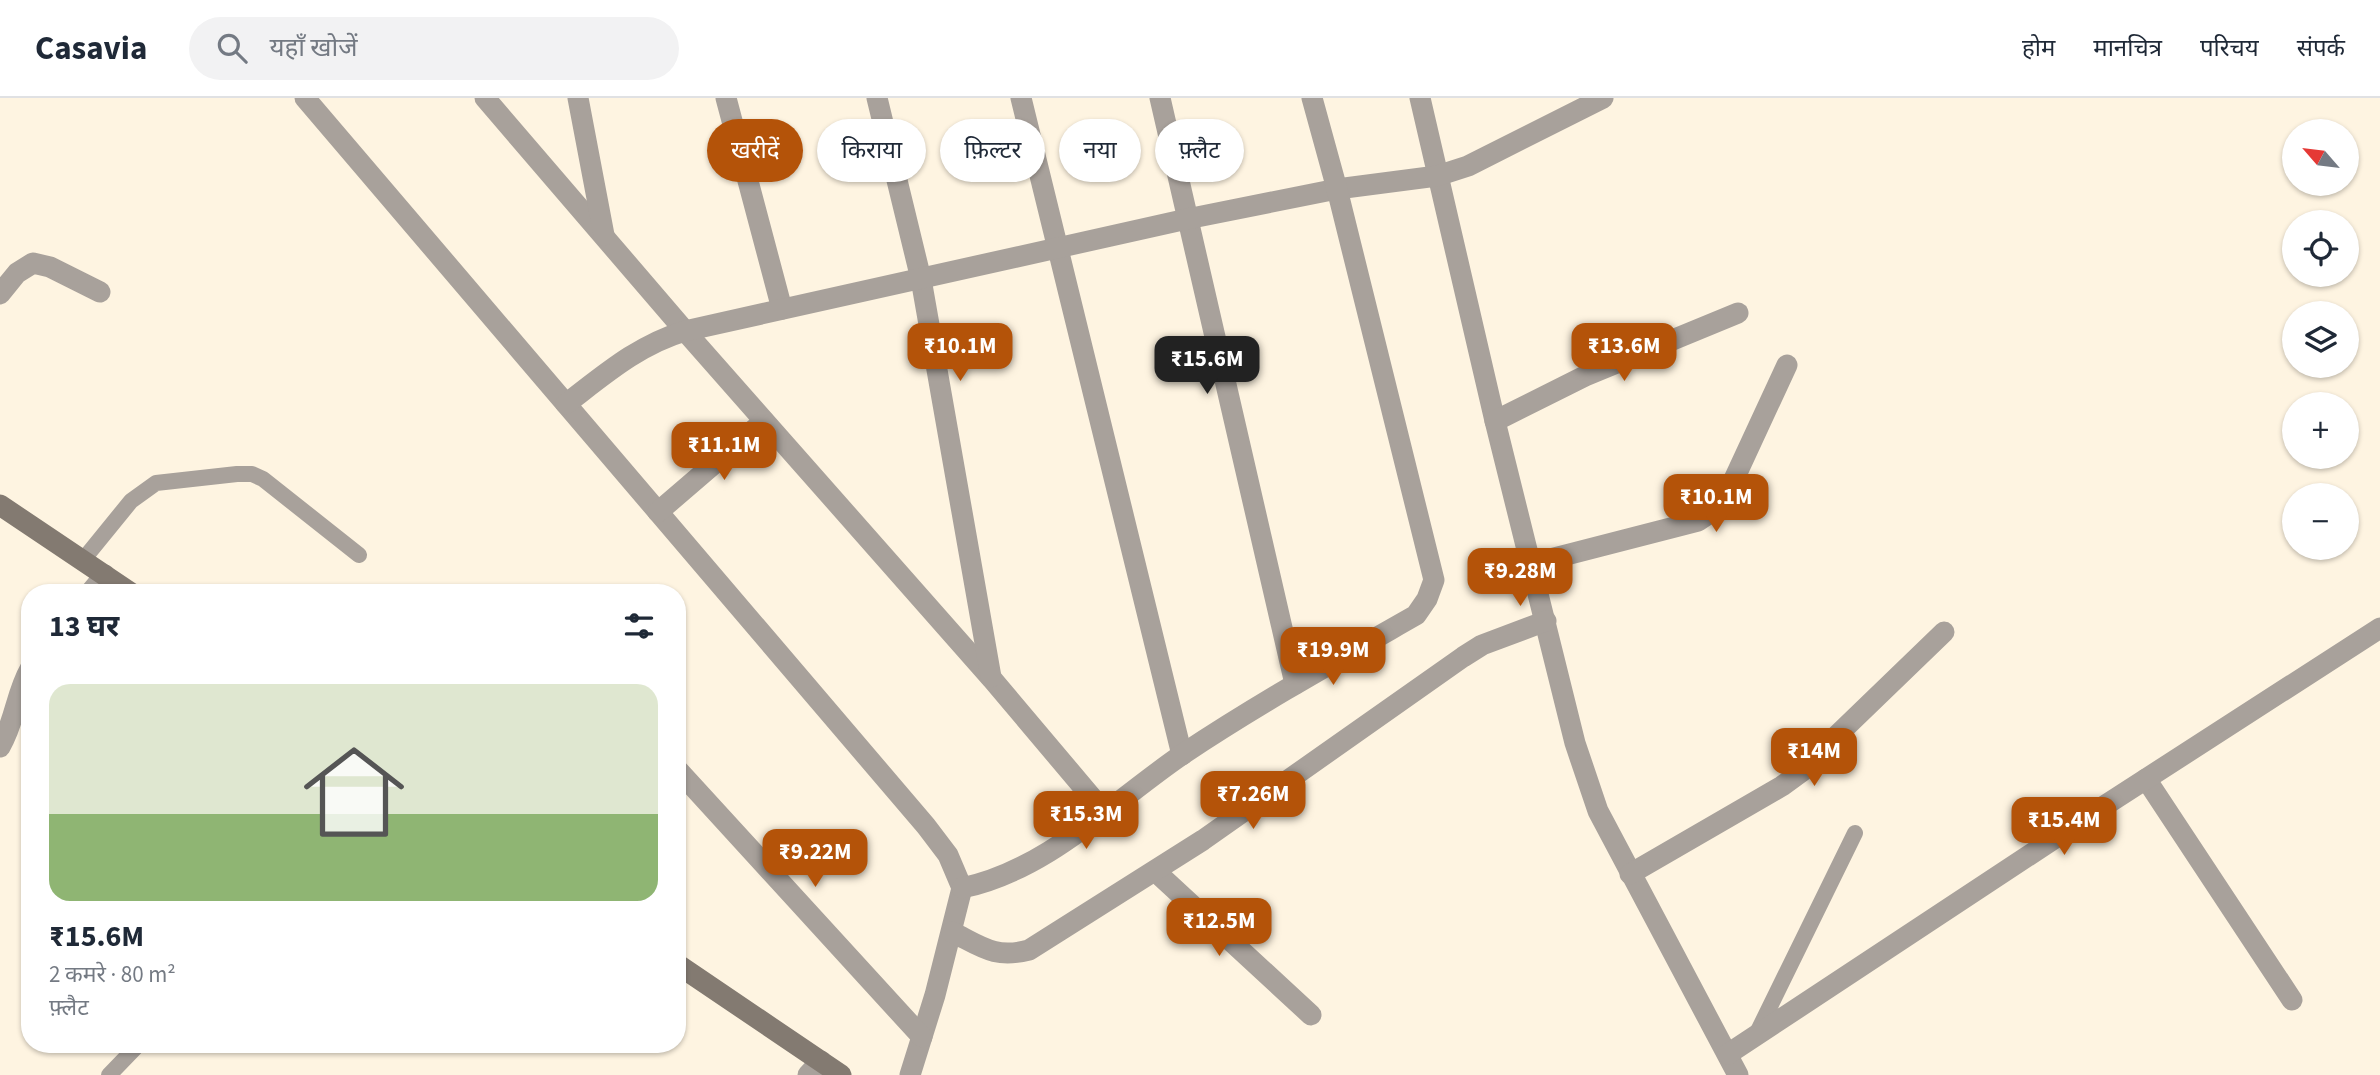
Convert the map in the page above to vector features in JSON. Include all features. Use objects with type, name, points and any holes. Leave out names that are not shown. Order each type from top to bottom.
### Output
[{"type":"street","points":[[305,98],[948,855],[962,888],[910,1075]]},
{"type":"street","points":[[485,98],[685,331],[992,679],[1105,813]]},
{"type":"street","points":[[578,98],[604,237]]},
{"type":"street","points":[[726,98],[782,309]]},
{"type":"street","points":[[877,98],[921,279],[992,679]]},
{"type":"street","points":[[1021,98],[1182,755]]},
{"type":"street","points":[[1160,98],[1295,684]]},
{"type":"street","points":[[962,888],[986,883],[1030,863],[1105,813],[1182,755],[1295,684],[1416,615],[1427,599],[1434,580],[1312,98]]},
{"type":"street","points":[[1420,98],[1495,421],[1575,743],[1598,811],[1738,1075]]},
{"type":"street","points":[[566,404],[635,352],[663,337],[1188,219],[1337,189],[1437,176],[1468,166],[1603,98]]},
{"type":"street","points":[[0,294],[17,273],[33,263],[50,267],[100,292]]},
{"type":"street","points":[[1495,421],[1585,376],[1738,313]]},
{"type":"street","points":[[1531,564],[1698,521],[1719,507],[1787,365]]},
{"type":"street","points":[[658,512],[764,421]]},
{"type":"street","points":[[0,505],[118,584]]},
{"type":"street","points":[[98,584],[105,575]]},
{"type":"street","points":[[951,932],[994,952],[1011,955],[1029,950],[1203,840],[1463,657],[1482,645],[1546,621]]},
{"type":"street","points":[[1728,1054],[2380,628]]},
{"type":"street","points":[[1630,874],[1782,786],[1808,767],[1828,744],[1944,632]]},
{"type":"street","points":[[0,747],[10,729],[21,689]]},
{"type":"street","points":[[686,779],[922,1037]]},
{"type":"street","points":[[2146,779],[2291,1000]]},
{"type":"street","points":[[1155,871],[1311,1015]]},
{"type":"street","points":[[686,971],[814,1068],[841,1075]]},
{"type":"lane","points":[[83,561],[131,501],[150,487],[237,474],[252,474],[263,479],[359,555]]},
{"type":"lane","points":[[1755,1037],[1856,833]]},
{"type":"lane","points":[[108,1075],[130,1053]]}]
